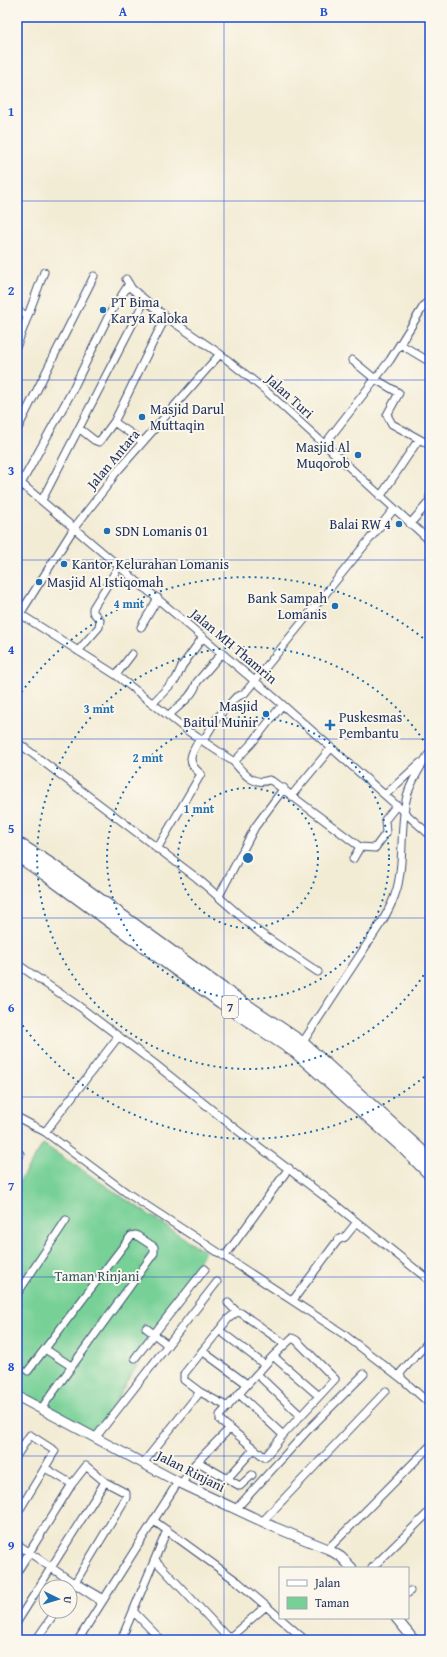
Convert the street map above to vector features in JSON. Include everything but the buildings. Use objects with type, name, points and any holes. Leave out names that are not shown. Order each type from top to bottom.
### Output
[{"type":"highway","name":"7","points":[[17,843],[131,929],[221,1002],[299,1047],[430,1159]]},
{"type":"highway","name":"7","points":[[17,855],[131,929]]},
{"type":"highway","name":"7","points":[[299,1047],[430,1174]]},
{"type":"street","points":[[17,345],[44,272]]},
{"type":"street","points":[[17,430],[94,276]]},
{"type":"street","name":"Jalan Turi","points":[[19,482],[71,393],[109,314],[128,282],[166,317],[220,354],[265,390],[380,497],[430,541]]},
{"type":"street","points":[[42,500],[146,300]]},
{"type":"street","points":[[324,445],[375,379],[400,344],[425,304]]},
{"type":"street","points":[[17,310],[27,316]]},
{"type":"street","points":[[80,429],[94,440],[100,442],[114,422],[138,375],[144,358],[166,317]]},
{"type":"street","points":[[400,344],[430,362]]},
{"type":"street","name":"Jalan Antara","points":[[18,613],[74,528],[114,475],[220,354]]},
{"type":"street","points":[[352,360],[375,379],[399,393],[387,415],[388,420],[392,424],[430,445]]},
{"type":"street","points":[[114,422],[143,442]]},
{"type":"street","points":[[380,497],[419,439]]},
{"type":"street","points":[[17,491],[19,482]]},
{"type":"street","name":"Jalan MH Thamrin","points":[[19,482],[204,637],[430,835]]},
{"type":"street","points":[[410,524],[429,502],[430,496]]},
{"type":"street","points":[[157,849],[201,774],[194,768],[191,757],[192,752],[217,718],[236,697],[244,694],[394,509]]},
{"type":"street","points":[[78,651],[99,626],[100,620],[93,612],[93,608],[119,566]]},
{"type":"street","points":[[141,626],[158,598]]},
{"type":"street","points":[[18,613],[116,675],[169,716],[234,762],[253,781],[262,782],[268,780],[284,788],[360,847],[375,848],[386,833],[386,818],[397,805]]},
{"type":"street","points":[[153,703],[176,679],[182,666],[204,637]]},
{"type":"street","points":[[169,716],[196,688],[197,682],[222,653]]},
{"type":"street","points":[[116,675],[132,654]]},
{"type":"street","points":[[234,762],[252,744],[282,705]]},
{"type":"street","points":[[17,742],[58,774],[93,798],[219,896],[260,933],[318,972]]},
{"type":"street","points":[[292,794],[331,748]]},
{"type":"street","points":[[384,794],[429,754]]},
{"type":"street","points":[[299,1047],[383,920],[392,903],[399,879],[403,811],[412,781],[429,754]]},
{"type":"street","points":[[219,896],[255,828],[284,788]]},
{"type":"street","points":[[353,859],[360,847]]},
{"type":"street","points":[[17,964],[53,988],[289,1168],[430,1281]]},
{"type":"street","points":[[45,1132],[118,1037]]},
{"type":"street","points":[[17,1116],[45,1132],[127,1193],[342,1333],[402,1379],[430,1404]]},
{"type":"street","points":[[225,1256],[289,1168]]},
{"type":"street","points":[[17,1294],[66,1220]]},
{"type":"street","points":[[293,1300],[338,1240],[345,1237],[357,1222]]},
{"type":"street","points":[[28,1371],[131,1236],[136,1235],[154,1247],[154,1253],[41,1409]]},
{"type":"street","points":[[135,1358],[205,1269]]},
{"type":"street","points":[[98,1438],[123,1401],[217,1282]]},
{"type":"street","points":[[228,1303],[237,1312],[285,1344]]},
{"type":"street","points":[[228,1407],[186,1383],[183,1377],[228,1319],[237,1312]]},
{"type":"street","points":[[146,1328],[168,1345]]},
{"type":"street","points":[[219,1330],[265,1365]]},
{"type":"street","points":[[290,1338],[296,1340],[335,1377],[334,1381],[283,1435],[265,1457],[229,1429],[220,1417],[247,1384],[273,1356],[290,1338]]},
{"type":"street","points":[[402,1379],[400,1374],[404,1367],[430,1340]]},
{"type":"street","points":[[45,1349],[71,1366]]},
{"type":"street","points":[[202,1351],[247,1384]]},
{"type":"street","points":[[273,1356],[319,1396]]},
{"type":"street","points":[[257,1374],[301,1416]]},
{"type":"street","points":[[236,1509],[302,1436],[364,1374]]},
{"type":"street","points":[[144,1462],[200,1392]]},
{"type":"street","points":[[262,1522],[386,1392]]},
{"type":"street","points":[[239,1394],[283,1435]]},
{"type":"street","name":"Jalan Rinjani","points":[[17,1396],[144,1462],[182,1484],[262,1522],[328,1549],[341,1557],[351,1567]]},
{"type":"street","points":[[78,1640],[154,1521],[182,1484],[194,1465],[229,1429]]},
{"type":"street","points":[[17,1455],[28,1437],[31,1435],[55,1451],[17,1514]]},
{"type":"street","points":[[328,1549],[430,1446]]},
{"type":"street","points":[[228,1478],[254,1449]]},
{"type":"street","points":[[198,1462],[241,1486],[252,1475]]},
{"type":"street","points":[[17,1572],[72,1484],[86,1466],[105,1482],[126,1493],[126,1498],[78,1579]]},
{"type":"street","points":[[45,1468],[72,1484]]},
{"type":"street","points":[[17,1622],[105,1482]]},
{"type":"street","points":[[373,1567],[430,1511]]},
{"type":"street","points":[[154,1521],[238,1582],[279,1617]]},
{"type":"street","points":[[121,1640],[167,1530]]},
{"type":"street","points":[[17,1544],[68,1579]]},
{"type":"street","points":[[155,1560],[227,1639],[266,1606]]},
{"type":"street","points":[[78,1585],[103,1601]]},
{"type":"street","points":[[134,1612],[160,1640]]},
{"type":"street","points":[[36,1640],[50,1619]]},
{"type":"street","points":[[281,1619],[305,1640]]},
{"type":"street","points":[[397,1619],[414,1640]]},
{"type":"green space","name":"Taman Rinjani","points":[[43,1144],[205,1252],[95,1436],[17,1394],[17,1185]]},
{"type":"place","name":"PT Bima Karya Kaloka","points":[[103,310]]},
{"type":"place","name":"Masjid Darul Muttaqin","points":[[142,417]]},
{"type":"place","name":"Masjid Al Muqorob","points":[[358,455]]},
{"type":"place","name":"Balai RW 4","points":[[399,524]]},
{"type":"place","name":"SDN Lomanis 01","points":[[107,531]]},
{"type":"place","name":"Kantor Kelurahan Lomanis","points":[[64,564]]},
{"type":"place","name":"Masjid Al Istiqomah","points":[[39,582]]},
{"type":"place","name":"Bank Sampah Lomanis","points":[[335,606]]},
{"type":"place","name":"Masjid Baitul Munir","points":[[266,714]]},
{"type":"place","name":"Puskesmas Pembantu","points":[[330,725]]}]
